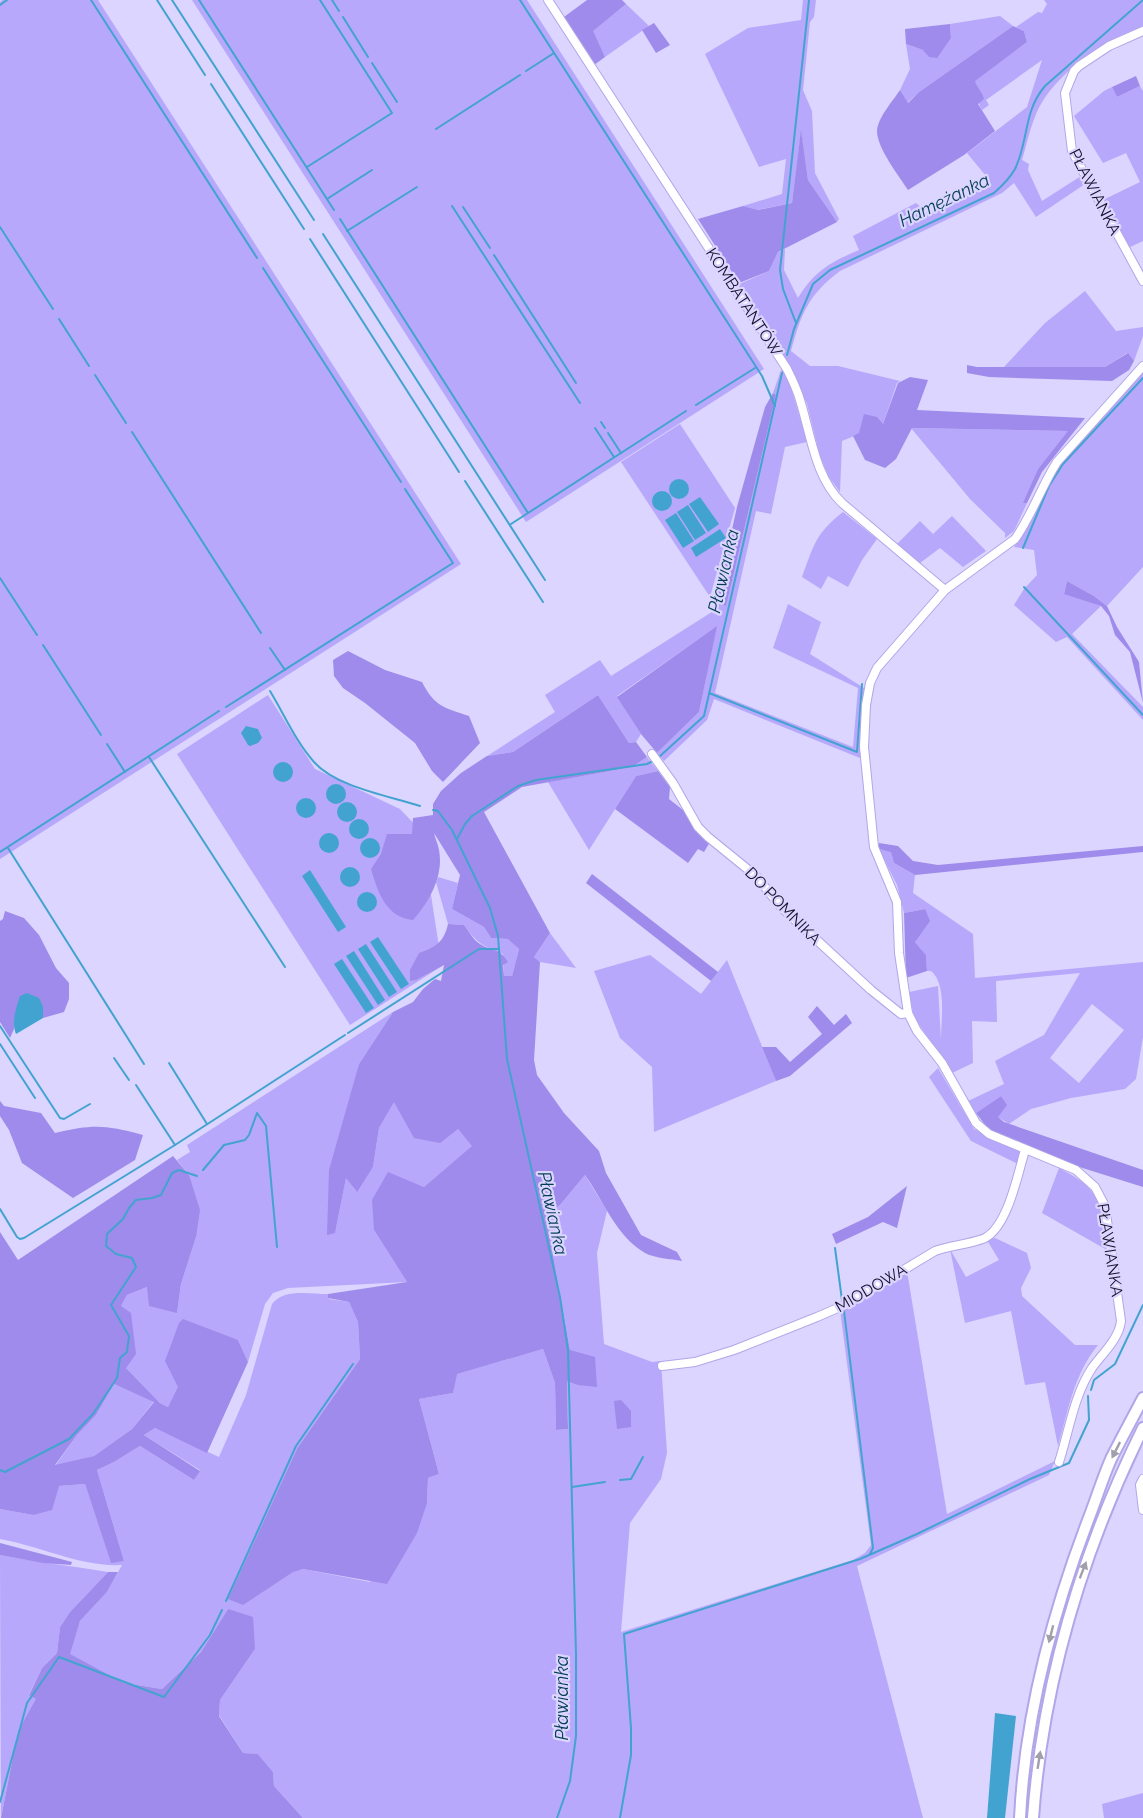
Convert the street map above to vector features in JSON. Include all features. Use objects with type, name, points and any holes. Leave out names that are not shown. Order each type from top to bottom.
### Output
[{"type":"street","name":"KOMBATANTÓW","points":[[548,0],[787,369],[799,396],[822,474],[832,491],[842,503],[945,590]]},
{"type":"street","name":"PŁAWIANKA","points":[[1143,31],[1109,46],[1079,66],[1071,77],[1065,93],[1072,151],[1143,281]]},
{"type":"street","name":"PŁAWIANKA","points":[[1059,1462],[1076,1400],[1090,1371],[1120,1331],[1121,1321],[1105,1206],[1095,1187],[1076,1170],[989,1134],[976,1123],[942,1063],[917,1031],[908,1013],[899,954],[897,902],[874,847],[864,747],[866,705],[870,683],[877,668],[945,590],[1005,549],[1015,539],[1024,528],[1047,477],[1057,462],[1143,366]]},
{"type":"street","name":"DO POMNIKA","points":[[652,754],[673,783],[698,827],[756,876],[781,907],[871,990],[901,1014],[908,1013]]},
{"type":"street","name":"MIODOWA","points":[[662,1366],[695,1362],[734,1350],[847,1304],[935,1251],[984,1239],[994,1230],[1007,1208],[1025,1150]]},
{"type":"street","points":[[1020,1818],[1028,1744],[1043,1665],[1056,1617],[1075,1553],[1110,1461],[1143,1398]]},
{"type":"street","points":[[1033,1818],[1038,1769],[1059,1652],[1079,1582],[1121,1472],[1143,1428]]},
{"type":"street","points":[[1142,1482],[1143,1510]]},
{"type":"shaded area","points":[[2,0],[98,0],[461,564],[0,859],[0,2]]},
{"type":"shaded area","points":[[192,0],[527,0],[764,369],[526,522]]},
{"type":"shaded area","points":[[587,0],[622,0],[626,4],[593,31],[605,57],[594,65],[564,17]]},
{"type":"shaded area","points":[[803,0],[816,0],[814,17],[810,22],[803,90],[812,111],[815,173],[839,219],[837,222],[808,180],[801,133],[792,203],[757,210],[743,206],[782,194],[786,159],[759,167],[705,54],[748,28],[801,20]]},
{"type":"shaded area","points":[[1044,0],[1143,0],[1143,27],[1115,39],[1075,65],[1053,87],[1036,113],[1022,160],[1029,164],[1028,170],[1042,201],[1081,176],[1085,184],[1036,217],[1014,183],[1002,193],[840,271],[820,288],[802,316],[791,351],[810,366],[838,366],[900,381],[897,383],[883,424],[842,441],[840,492],[829,477],[820,456],[807,404],[793,372],[737,285],[769,271],[778,252],[785,249],[784,270],[798,298],[810,281],[824,268],[859,250],[853,236],[916,203],[929,214],[988,186],[986,176],[967,153],[1027,107],[1042,60],[986,100],[989,105],[982,110],[974,80],[1027,42],[1024,31],[1016,27],[1038,12],[1042,13],[1047,4]]},
{"type":"shaded area","points":[[626,4],[649,26],[605,57],[592,31]]},
{"type":"shaded area","points":[[1000,16],[1013,26],[919,92],[907,103],[900,90],[910,69],[906,44],[923,50],[951,38],[950,24]]},
{"type":"shaded area","points":[[654,23],[670,45],[656,53],[642,30]]},
{"type":"shaded area","points":[[950,24],[951,38],[937,58],[929,57],[923,50],[906,44],[905,29]]},
{"type":"shaded area","points":[[1013,26],[1024,31],[1027,42],[975,81],[984,99],[978,104],[995,131],[964,155],[908,190],[889,162],[878,138],[878,126],[886,109],[900,90],[908,103],[919,92]]},
{"type":"shaded area","points":[[1136,76],[1140,86],[1117,97],[1112,87]]},
{"type":"shaded area","points":[[1140,86],[1143,91],[1143,241],[1128,248],[1101,201],[1140,182],[1126,153],[1103,163],[1074,116],[1112,87],[1117,97]]},
{"type":"shaded area","points":[[801,130],[808,180],[837,222],[778,252],[769,271],[739,283],[698,219],[743,206],[758,210],[792,203]]},
{"type":"shaded area","points":[[1085,291],[1116,331],[1143,327],[1143,336],[1134,361],[1127,353],[1105,367],[1004,367],[1045,323]]},
{"type":"shaded area","points":[[1128,353],[1134,361],[1129,370],[1112,381],[989,377],[967,373],[967,365],[977,367],[1105,367]]},
{"type":"shaded area","points":[[781,370],[787,374],[807,442],[785,447],[771,514],[756,511],[715,693],[853,747],[858,688],[773,648],[788,604],[821,622],[810,654],[864,688],[860,758],[714,699],[707,720],[664,761],[657,753],[699,712],[716,627],[617,696],[641,734],[636,742],[629,743],[598,695],[513,752],[487,756],[555,712],[545,695],[600,660],[611,676],[715,610],[720,603],[726,605],[776,395],[773,393]]},
{"type":"shaded area","points":[[1143,371],[1143,567],[1107,606],[1067,581],[1064,593],[1101,606],[1072,634],[1143,707],[1143,720],[1067,637],[1056,642],[1014,605],[1037,575],[1034,550],[1014,547],[1061,462]]},
{"type":"shaded area","points":[[910,377],[928,380],[917,410],[1085,418],[1042,472],[1027,503],[1023,503],[1038,469],[1068,431],[912,428],[896,459],[885,468],[865,460],[853,436],[859,433],[864,414],[877,417],[883,424],[898,383]]},
{"type":"shaded area","points":[[773,393],[776,395],[726,606],[720,603],[718,592],[737,507],[765,407]]},
{"type":"shaded area","points":[[680,424],[735,508],[710,597],[621,462]]},
{"type":"shaded area","points":[[911,428],[1069,431],[1038,469],[1024,503],[1027,503],[1014,531],[1005,538],[1005,533],[970,499]]},
{"type":"shaded area","points":[[843,512],[877,539],[862,560],[848,587],[828,576],[821,589],[802,577],[816,541],[826,527]]},
{"type":"shaded area","points":[[952,516],[986,551],[963,567],[940,548],[920,563],[897,544],[920,521],[933,534]]},
{"type":"shaded area","points":[[1067,581],[1107,606],[1139,662],[1143,703],[1130,652],[1115,635],[1109,616],[1101,606],[1064,594]]},
{"type":"shaded area","points":[[717,626],[699,712],[657,753],[641,734],[617,697]]},
{"type":"shaded area","points":[[348,651],[385,670],[422,682],[431,697],[441,705],[469,716],[480,743],[443,782],[432,771],[415,743],[343,688],[334,676],[333,660]]},
{"type":"shaded area","points":[[268,695],[315,769],[400,809],[421,831],[442,966],[350,1025],[177,754]]},
{"type":"shaded area","points":[[598,695],[629,743],[636,742],[647,757],[632,767],[522,787],[484,812],[550,933],[534,957],[540,962],[534,1060],[537,1075],[564,1113],[599,1151],[606,1173],[641,1235],[677,1252],[682,1261],[649,1255],[635,1246],[618,1227],[585,1175],[560,1205],[546,1215],[570,1350],[595,1357],[597,1387],[567,1381],[568,1429],[556,1430],[555,1383],[543,1349],[457,1374],[453,1393],[419,1399],[439,1474],[428,1478],[427,1503],[417,1533],[387,1584],[303,1569],[293,1572],[243,1605],[228,1599],[298,1447],[360,1359],[358,1322],[349,1302],[328,1298],[328,1294],[407,1282],[374,1230],[372,1200],[388,1172],[424,1187],[472,1146],[458,1129],[440,1143],[414,1138],[394,1102],[379,1128],[373,1167],[357,1192],[346,1178],[335,1233],[327,1235],[329,1170],[359,1064],[393,1012],[413,1002],[435,979],[441,981],[444,965],[410,981],[410,970],[419,953],[442,940],[448,924],[464,925],[478,942],[502,954],[508,962],[503,965],[504,976],[512,976],[519,949],[508,939],[491,938],[484,927],[452,909],[460,875],[434,833],[440,860],[437,879],[430,897],[413,920],[396,914],[384,902],[371,869],[381,854],[387,834],[412,834],[413,818],[433,815],[433,804],[441,791],[461,773],[487,756],[513,752]]},
{"type":"shaded area","points":[[647,757],[658,771],[636,776],[589,850],[548,782],[632,767]]},
{"type":"shaded area","points":[[658,771],[670,787],[669,799],[688,814],[710,842],[704,852],[698,849],[688,863],[615,809],[636,776]]},
{"type":"shaded area","points":[[879,843],[898,846],[913,861],[938,865],[1143,846],[1143,852],[915,875],[894,863],[891,852],[879,849]]},
{"type":"shaded area","points":[[879,849],[891,851],[894,863],[915,875],[913,893],[973,934],[975,978],[1143,962],[1143,1037],[1136,1079],[1125,1089],[1071,1098],[1031,1109],[1009,1124],[998,1117],[1001,1096],[976,1113],[968,1101],[1004,1084],[995,1061],[1044,1035],[1080,973],[996,981],[997,1022],[972,1021],[973,1063],[952,1073],[914,1017],[909,992],[938,986],[941,1040],[942,1003],[939,984],[931,971],[927,971],[926,955],[915,942],[925,909],[904,913],[897,885]],"holes":[[[1092,1004],[1124,1030],[1079,1083],[1050,1058]]]},
{"type":"shaded area","points":[[592,874],[718,972],[711,981],[586,883]]},
{"type":"shaded area","points":[[438,877],[458,883],[452,909],[484,927],[491,938],[509,939],[519,949],[512,976],[504,976],[503,954],[480,943],[464,925],[448,924],[436,882]]},
{"type":"shaded area","points":[[925,909],[930,921],[915,942],[926,955],[927,971],[906,978],[904,913]]},
{"type":"shaded area","points":[[5,911],[24,918],[39,935],[56,968],[69,983],[69,999],[64,1012],[43,1018],[43,1007],[15,1015],[14,1029],[10,1038],[0,1022],[0,921]]},
{"type":"shaded area","points":[[550,933],[576,968],[540,962],[534,957]]},
{"type":"shaded area","points":[[650,955],[701,994],[727,960],[776,1081],[654,1132],[652,1067],[620,1038],[594,971]]},
{"type":"shaded area","points":[[817,1006],[834,1025],[846,1014],[852,1023],[790,1076],[776,1081],[762,1047],[776,1047],[790,1062],[822,1034],[808,1017]]},
{"type":"shaded area","points":[[393,1012],[359,1064],[335,1233],[346,1177],[356,1191],[373,1167],[379,1128],[394,1101],[458,1129],[473,1146],[424,1187],[388,1173],[374,1230],[407,1282],[288,1288],[273,1293],[265,1304],[248,1362],[238,1340],[179,1387],[168,1407],[160,1403],[126,1368],[121,1306],[127,1295],[147,1287],[177,1313],[181,1284],[196,1237],[189,1175],[177,1160],[190,1152],[187,1145]]},
{"type":"shaded area","points":[[938,1068],[974,1129],[1021,1152],[1018,1164],[971,1141],[929,1077]]},
{"type":"shaded area","points":[[1001,1096],[1007,1105],[998,1117],[1004,1122],[1143,1170],[1143,1187],[1054,1159],[990,1131],[976,1113]]},
{"type":"shaded area","points":[[0,1101],[4,1106],[41,1113],[55,1133],[99,1127],[143,1135],[135,1160],[73,1198],[22,1163],[9,1130],[0,1116]]},
{"type":"shaded area","points":[[173,1156],[189,1175],[200,1210],[196,1237],[181,1284],[177,1313],[149,1306],[147,1287],[127,1295],[121,1306],[131,1313],[136,1354],[126,1368],[160,1403],[168,1407],[178,1387],[165,1361],[179,1323],[183,1319],[238,1340],[248,1362],[207,1453],[155,1428],[144,1435],[200,1471],[194,1480],[140,1446],[97,1470],[124,1561],[111,1563],[85,1484],[59,1486],[52,1510],[33,1515],[0,1509],[0,1232],[18,1260]],"holes":[[[114,1384],[154,1402],[132,1429],[94,1456],[55,1465],[77,1435],[96,1415]]]},
{"type":"shaded area","points":[[1059,1168],[1084,1184],[1097,1200],[1101,1210],[1107,1250],[1042,1213]]},
{"type":"shaded area","points":[[585,1175],[607,1211],[597,1253],[604,1344],[652,1362],[661,1361],[667,1453],[661,1479],[630,1523],[621,1632],[853,1560],[865,1553],[871,1545],[840,1310],[907,1271],[947,1514],[1055,1461],[1049,1475],[857,1566],[923,1818],[303,1818],[274,1786],[273,1772],[258,1754],[243,1753],[219,1715],[220,1700],[255,1649],[228,1609],[201,1652],[162,1689],[124,1683],[69,1654],[80,1621],[107,1592],[122,1565],[91,1563],[0,1539],[0,1509],[33,1515],[59,1486],[85,1484],[111,1562],[124,1561],[97,1470],[140,1446],[194,1480],[200,1470],[144,1435],[155,1428],[219,1457],[246,1395],[272,1304],[277,1299],[290,1294],[328,1294],[329,1299],[349,1302],[358,1322],[360,1359],[298,1447],[293,1571],[303,1569],[370,1582],[427,1503],[428,1478],[439,1474],[419,1399],[453,1393],[456,1374],[543,1349],[555,1383],[556,1430],[568,1429],[567,1380],[570,1350],[546,1215],[560,1205]]},
{"type":"shaded area","points":[[907,1186],[897,1228],[883,1222],[836,1244],[832,1234],[868,1217]]},
{"type":"shaded area","points":[[995,1238],[1027,1253],[1031,1268],[1021,1288],[1022,1296],[1075,1345],[1098,1345],[1077,1380],[1058,1446],[1045,1382],[1025,1385],[1011,1311],[965,1323],[950,1249],[966,1277],[999,1260],[987,1240]]},
{"type":"shaded area","points":[[114,1384],[154,1401],[132,1429],[94,1456],[55,1466],[77,1435],[96,1415]]},
{"type":"shaded area","points":[[621,1400],[631,1411],[631,1427],[617,1429],[614,1401]]},
{"type":"shaded area","points":[[0,1543],[72,1562],[71,1565],[43,1563],[0,1555]]},
{"type":"shaded area","points":[[0,1555],[108,1572],[70,1612],[60,1627],[57,1653],[42,1668],[29,1694],[37,1699],[18,1731],[1,1818]]},
{"type":"shaded area","points":[[108,1572],[118,1572],[107,1592],[80,1621],[70,1654],[124,1683],[162,1689],[201,1652],[228,1609],[253,1617],[255,1649],[220,1700],[219,1716],[243,1753],[258,1754],[273,1772],[274,1786],[303,1818],[1,1818],[18,1731],[36,1699],[29,1695],[42,1668],[57,1653],[60,1627],[70,1612]]},
{"type":"shaded area","points":[[1143,1793],[1143,1818],[1104,1818],[1102,1804]]},
{"type":"water","points":[[679,479],[686,482],[689,489],[686,496],[679,499],[672,496],[669,489],[672,482]]},
{"type":"water","points":[[662,491],[669,494],[672,501],[669,508],[662,511],[655,508],[652,501],[655,494]]},
{"type":"water","points":[[700,497],[719,524],[708,532],[689,504]]},
{"type":"water","points":[[688,505],[706,533],[695,540],[677,512]]},
{"type":"water","points":[[676,513],[694,541],[683,548],[665,520]]},
{"type":"water","points":[[720,529],[726,538],[696,557],[691,548]]},
{"type":"water","points":[[246,726],[258,729],[262,738],[258,743],[248,745],[241,733]]},
{"type":"water","points":[[283,762],[290,765],[293,772],[290,779],[283,782],[276,779],[273,772],[276,765]]},
{"type":"water","points":[[336,784],[343,787],[346,794],[343,801],[336,804],[329,801],[326,794],[329,787]]},
{"type":"water","points":[[306,798],[313,801],[316,808],[313,815],[306,818],[299,815],[296,808],[299,801]]},
{"type":"water","points":[[347,802],[354,805],[357,812],[354,819],[347,822],[340,819],[337,812],[340,805]]},
{"type":"water","points":[[359,819],[366,822],[369,829],[366,836],[359,839],[352,836],[349,829],[352,822]]},
{"type":"water","points":[[329,833],[336,836],[339,843],[336,850],[329,853],[322,850],[319,843],[322,836]]},
{"type":"water","points":[[370,838],[377,841],[380,848],[377,855],[370,858],[363,855],[360,848],[363,841]]},
{"type":"water","points":[[350,867],[357,870],[360,877],[357,884],[350,887],[343,884],[340,877],[343,870]]},
{"type":"water","points":[[310,870],[346,927],[338,932],[302,876]]},
{"type":"water","points":[[367,892],[374,895],[377,902],[374,909],[367,912],[360,909],[357,902],[360,895]]},
{"type":"water","points":[[378,937],[409,984],[401,989],[370,942]]},
{"type":"water","points":[[366,944],[397,992],[389,997],[358,949]]},
{"type":"water","points":[[354,951],[385,1000],[378,1005],[346,956]]},
{"type":"water","points":[[342,959],[374,1008],[366,1013],[334,964]]},
{"type":"water","points":[[27,993],[39,998],[43,1007],[43,1018],[16,1034],[14,1020],[16,1010],[20,996]]},
{"type":"water","points":[[995,1713],[1016,1716],[1005,1818],[987,1818]]},
{"type":"waterway","points":[[0,5],[7,0]]},
{"type":"waterway","points":[[91,0],[257,258]]},
{"type":"waterway","points":[[157,0],[205,75]]},
{"type":"waterway","points":[[172,0],[314,220]]},
{"type":"waterway","points":[[199,0],[334,210]]},
{"type":"waterway","points":[[307,167],[392,113],[320,0]]},
{"type":"waterway","points":[[332,0],[339,11]]},
{"type":"waterway","points":[[520,0],[762,376],[775,406]]},
{"type":"waterway","points":[[796,323],[783,289],[780,270],[809,0]]},
{"type":"waterway","name":"Hamężanka","points":[[787,355],[794,329],[813,284],[830,270],[994,193],[1006,182],[1019,158],[1033,106],[1045,86],[1143,0]]},
{"type":"waterway","points":[[343,17],[368,57]]},
{"type":"waterway","points":[[526,71],[554,53]]},
{"type":"waterway","points":[[372,63],[397,102]]},
{"type":"waterway","points":[[436,129],[520,75]]},
{"type":"waterway","points":[[211,84],[304,229]]},
{"type":"waterway","points":[[327,199],[372,170]]},
{"type":"waterway","points":[[347,231],[417,187]]},
{"type":"waterway","points":[[452,206],[580,403]]},
{"type":"waterway","points":[[463,207],[490,248]]},
{"type":"waterway","points":[[340,219],[528,513],[686,411]]},
{"type":"waterway","points":[[0,227],[53,309]]},
{"type":"waterway","points":[[323,234],[545,580]]},
{"type":"waterway","points":[[310,239],[459,472]]},
{"type":"waterway","points":[[494,255],[576,383]]},
{"type":"waterway","points":[[263,268],[401,482]]},
{"type":"waterway","points":[[59,319],[89,366]]},
{"type":"waterway","points":[[696,405],[755,368]]},
{"type":"waterway","name":"Pławianka","points":[[659,757],[704,716],[782,373]]},
{"type":"waterway","points":[[95,375],[126,423]]},
{"type":"waterway","points":[[1023,548],[1049,486],[1063,464],[1143,378]]},
{"type":"waterway","points":[[601,422],[605,428]]},
{"type":"waterway","points":[[595,428],[614,457]]},
{"type":"waterway","points":[[132,432],[261,633]]},
{"type":"waterway","points":[[608,433],[621,453]]},
{"type":"waterway","points":[[465,481],[543,602]]},
{"type":"waterway","points":[[226,707],[453,563],[405,489]]},
{"type":"waterway","points":[[511,524],[528,513]]},
{"type":"waterway","points":[[0,578],[37,635]]},
{"type":"waterway","points":[[1024,587],[1143,715]]},
{"type":"waterway","points":[[43,645],[101,735]]},
{"type":"waterway","points":[[270,648],[285,670]]},
{"type":"waterway","points":[[709,693],[857,752],[862,684]]},
{"type":"waterway","points":[[270,691],[302,746],[324,771],[364,790],[420,806]]},
{"type":"waterway","points":[[0,852],[219,711]]},
{"type":"waterway","points":[[107,744],[125,772]]},
{"type":"waterway","points":[[149,757],[285,967]]},
{"type":"waterway","name":"Pławianka","points":[[457,839],[472,816],[518,786],[536,780],[647,764],[653,761]]},
{"type":"waterway","name":"Pławianka","points":[[433,810],[438,811],[452,830],[490,908],[498,936],[507,1059],[560,1297],[568,1350],[576,1736],[570,1781],[557,1818]]},
{"type":"waterway","points":[[8,848],[144,1064]]},
{"type":"waterway","points":[[348,1033],[479,949],[499,949]]},
{"type":"waterway","points":[[0,1026],[60,1118],[64,1119],[90,1104]]},
{"type":"waterway","points":[[0,1209],[17,1237],[24,1238],[175,1145],[345,1035]]},
{"type":"waterway","points":[[0,1044],[35,1098]]},
{"type":"waterway","points":[[114,1058],[129,1080]]},
{"type":"waterway","points":[[169,1063],[207,1124]]},
{"type":"waterway","points":[[136,1085],[175,1145]]},
{"type":"waterway","points":[[203,1170],[224,1145],[245,1140],[257,1113],[266,1126],[277,1247]]},
{"type":"waterway","points":[[0,1470],[5,1472],[69,1439],[93,1414],[117,1378],[120,1358],[127,1352],[129,1336],[111,1305],[136,1267],[132,1258],[116,1254],[106,1246],[107,1234],[123,1219],[136,1200],[161,1195],[172,1173],[179,1170],[197,1176]]},
{"type":"waterway","points":[[835,1248],[842,1300]]},
{"type":"waterway","points":[[1091,1390],[1094,1380],[1115,1364],[1143,1305]]},
{"type":"waterway","points":[[844,1311],[873,1548],[870,1554]]},
{"type":"waterway","points":[[226,1601],[296,1446],[353,1364]]},
{"type":"waterway","points":[[620,1818],[631,1755],[624,1634],[860,1559],[1069,1463],[1089,1420],[1088,1396]]},
{"type":"waterway","points":[[620,1480],[631,1479],[643,1457]]},
{"type":"waterway","points":[[572,1487],[605,1482]]},
{"type":"waterway","points":[[0,1802],[27,1703],[59,1657],[164,1697],[210,1635],[222,1610]]}]
